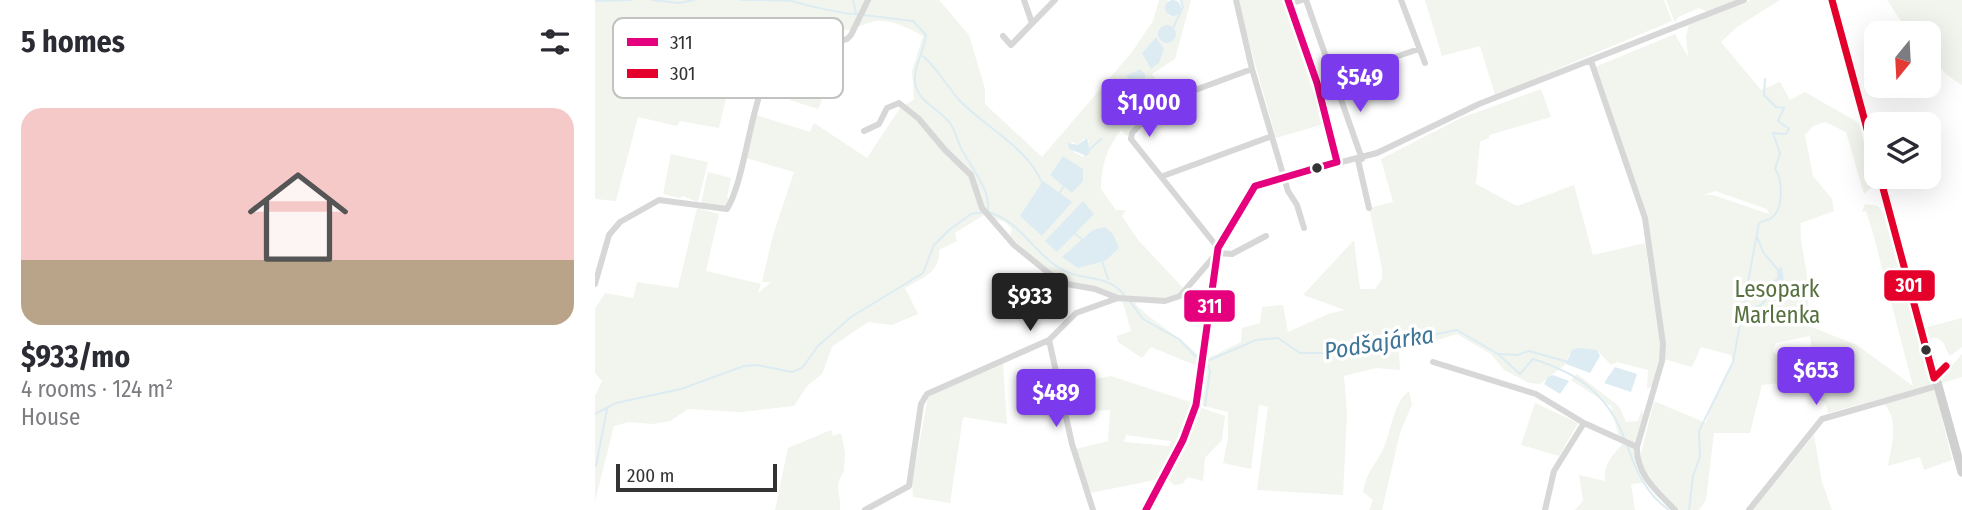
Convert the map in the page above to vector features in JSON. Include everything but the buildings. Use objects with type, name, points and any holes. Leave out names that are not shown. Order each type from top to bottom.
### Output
[{"type":"main road","points":[[1832,0],[1864,118]]},
{"type":"main road","points":[[1883,189],[1962,472]]},
{"type":"street","points":[[843,39],[851,35],[868,0]]},
{"type":"street","points":[[1024,0],[1033,23]]},
{"type":"street","points":[[1003,36],[1011,45],[1055,0]]},
{"type":"street","points":[[1236,0],[1252,69],[1285,177],[1304,228]]},
{"type":"street","points":[[1337,162],[1317,83],[1288,2],[1304,0],[1360,159],[1369,208]]},
{"type":"street","points":[[1401,0],[1425,63]]},
{"type":"street","points":[[864,131],[879,124],[887,108],[899,103],[919,119],[971,175],[982,208],[1014,245],[1061,283],[1095,289],[1118,298],[1165,301],[1180,296],[1217,250],[1255,186],[1337,162],[1360,159],[1479,104],[1744,0]]},
{"type":"street","points":[[1317,83],[1419,49]]},
{"type":"street","points":[[1591,61],[1645,218],[1663,344],[1662,361],[1637,447],[1640,469],[1675,510]]},
{"type":"street","points":[[1252,69],[1168,100],[1157,107],[1132,133],[1131,139],[1163,176],[1217,250],[1232,254],[1266,236]]},
{"type":"street","points":[[595,284],[608,235],[620,222],[659,200],[727,209],[760,98]]},
{"type":"street","points":[[1163,176],[1272,136]]},
{"type":"street","points":[[1146,510],[1188,430],[1198,398],[1217,250]]},
{"type":"street","points":[[865,510],[893,498],[909,486],[921,404],[927,394],[1049,340],[1065,320],[1076,313],[1118,298]]},
{"type":"street","points":[[1049,340],[1072,444],[1093,510]]},
{"type":"street","points":[[1433,362],[1536,394],[1584,423],[1637,447]]},
{"type":"street","points":[[1749,510],[1822,419],[1937,386]]},
{"type":"street","points":[[1545,510],[1554,471],[1584,423]]},
{"type":"green space","points":[[595,0],[939,0],[969,35],[985,89],[985,104],[1042,157],[1132,52],[1153,21],[1159,0],[1168,0],[1168,16],[1175,15],[1182,7],[1179,0],[1191,0],[1175,59],[1152,74],[1169,97],[1151,110],[1127,136],[1121,130],[1106,158],[1101,189],[1116,210],[1126,210],[1122,216],[1138,240],[1185,290],[1168,300],[1137,299],[1136,305],[1199,356],[1197,366],[1151,347],[1142,358],[1118,342],[1117,336],[1131,331],[1123,303],[1101,292],[1060,284],[1010,236],[1012,229],[1005,222],[984,215],[955,233],[957,241],[939,250],[939,258],[933,269],[905,288],[918,314],[892,325],[868,322],[837,343],[832,347],[822,374],[807,386],[794,406],[741,412],[688,409],[670,421],[653,424],[629,422],[614,426],[595,501],[595,396],[602,381],[595,373],[595,309],[605,293],[633,298],[637,282],[678,288],[697,208],[719,214],[706,271],[761,284],[758,293],[771,282],[762,282],[773,235],[794,172],[746,158],[756,115],[810,132],[814,123],[867,158],[900,108],[917,121],[950,160],[951,157],[904,105],[914,100],[912,71],[923,36],[901,25],[882,21],[843,30],[843,18],[613,18],[613,98],[726,98],[719,128],[680,121],[677,126],[638,117],[616,201],[595,199]],"holes":[[[1156,37],[1164,49],[1152,68],[1142,53]],[[1084,139],[1089,141],[1083,157],[1069,149],[1072,142],[1078,145]],[[1063,156],[1073,192],[1050,175]]]},
{"type":"green space","points":[[1237,0],[1283,0],[1324,124],[1276,138]]},
{"type":"green space","points":[[1425,0],[1664,0],[1672,21],[1495,95],[1480,46],[1442,56]]},
{"type":"green space","points":[[1666,0],[1736,0],[1708,12],[1699,8],[1678,17],[1675,23]]},
{"type":"green space","name":"Lesopark Marlenka","points":[[1751,0],[1780,0],[1737,27],[1721,42],[1761,90],[1780,82],[1790,100],[1805,92],[1859,123],[1864,142],[1864,189],[1870,189],[1864,194],[1846,132],[1825,122],[1813,126],[1805,135],[1813,176],[1832,199],[1834,211],[1801,223],[1801,243],[1808,283],[1809,326],[1857,345],[1913,386],[1872,230],[1866,211],[1862,212],[1865,204],[1878,206],[1884,215],[1931,385],[1828,413],[1826,404],[1817,398],[1810,336],[1776,343],[1773,351],[1781,360],[1780,383],[1762,385],[1750,433],[1714,433],[1706,500],[1699,510],[1679,510],[1652,482],[1639,462],[1654,401],[1706,423],[1712,403],[1733,364],[1731,355],[1701,347],[1692,367],[1664,359],[1648,217],[1595,67],[1675,34],[1688,57],[1686,36],[1689,25]],"holes":[[[1715,191],[1767,209],[1769,214],[1713,195],[1704,195]]]},
{"type":"green space","points":[[1887,0],[1962,0],[1962,85],[1941,69],[1941,21],[1901,21]]},
{"type":"green space","points":[[1541,89],[1551,117],[1489,135],[1489,138],[1480,142],[1476,184],[1517,206],[1574,185],[1593,255],[1645,243],[1661,351],[1654,386],[1647,388],[1648,370],[1617,362],[1611,365],[1597,350],[1569,355],[1566,364],[1540,384],[1529,383],[1504,370],[1491,354],[1457,334],[1432,342],[1429,331],[1398,338],[1400,370],[1376,368],[1344,376],[1347,414],[1343,495],[1257,490],[1268,407],[1259,405],[1251,469],[1223,463],[1228,438],[1228,412],[1200,405],[1206,359],[1241,342],[1242,328],[1260,323],[1262,307],[1283,305],[1288,332],[1328,314],[1345,310],[1303,295],[1354,240],[1360,289],[1375,289],[1382,279],[1382,268],[1369,208],[1393,202],[1381,159],[1461,118]]},
{"type":"green space","points":[[791,98],[823,98],[818,109],[790,100]]},
{"type":"green space","points":[[671,154],[708,162],[698,202],[683,196],[680,198],[663,194]]},
{"type":"green space","points":[[708,172],[731,178],[727,198],[730,200],[725,207],[701,203]]},
{"type":"green space","points":[[1962,318],[1962,347],[1950,356],[1942,341],[1930,338],[1927,327]]},
{"type":"green space","points":[[1962,354],[1962,377],[1942,383],[1942,377]]},
{"type":"green space","points":[[1003,362],[1007,424],[963,417],[950,503],[913,497],[912,483],[928,397]]},
{"type":"green space","points":[[1577,374],[1619,406],[1626,422],[1638,421],[1642,409],[1644,420],[1635,451],[1642,483],[1631,484],[1635,510],[1575,510],[1583,501],[1579,475],[1605,481],[1610,460],[1624,443],[1619,438],[1611,406],[1571,380]]},
{"type":"green space","points":[[1111,376],[1193,403],[1159,479],[1091,493],[1076,449],[1108,441],[1110,410],[1069,412],[1063,385]],"holes":[[[1126,435],[1170,441],[1169,446],[1124,442]]]},
{"type":"green space","points":[[1935,390],[1952,460],[1924,470],[1920,457],[1888,466],[1893,426],[1892,418],[1884,404]]},
{"type":"green space","points":[[1409,391],[1412,404],[1400,433],[1382,510],[1369,510],[1373,500],[1363,492],[1365,484],[1384,447],[1399,402]]},
{"type":"green space","points":[[1535,403],[1578,423],[1559,456],[1521,445]]},
{"type":"green space","points":[[1199,407],[1225,416],[1222,440],[1205,458],[1203,481],[1188,477],[1182,484],[1174,485],[1167,479],[1191,433]]},
{"type":"green space","points":[[831,430],[833,436],[841,433],[845,452],[844,471],[838,486],[840,510],[775,510],[788,448]]},
{"type":"green space","points":[[1814,435],[1822,482],[1832,510],[1753,510]]},
{"type":"shaded area","points":[[1173,0],[1179,2],[1179,14],[1173,16],[1167,14],[1165,8],[1167,2]]},
{"type":"shaded area","points":[[1167,25],[1173,28],[1176,34],[1173,40],[1167,43],[1161,40],[1158,34],[1161,28]]},
{"type":"shaded area","points":[[1156,37],[1164,49],[1159,63],[1151,69],[1142,53]]},
{"type":"shaded area","points":[[1140,69],[1145,74],[1144,85],[1140,89],[1126,76]]},
{"type":"shaded area","points":[[1121,86],[1129,89],[1132,97],[1129,105],[1121,108],[1113,105],[1110,97],[1113,89]]},
{"type":"shaded area","points":[[1087,138],[1090,152],[1087,156],[1069,149],[1068,143],[1078,145]]},
{"type":"shaded area","points":[[1063,156],[1083,169],[1083,181],[1072,193],[1050,175]]},
{"type":"shaded area","points":[[1043,181],[1072,202],[1042,236],[1020,216]]},
{"type":"shaded area","points":[[1083,201],[1094,214],[1057,252],[1045,241]]},
{"type":"shaded area","points":[[1105,227],[1113,234],[1119,248],[1105,261],[1078,268],[1062,257],[1093,230]]},
{"type":"shaded area","points":[[1782,267],[1785,289],[1775,295],[1768,284],[1777,278],[1777,269]]},
{"type":"shaded area","points":[[1572,350],[1597,350],[1600,356],[1590,373],[1566,364]]},
{"type":"shaded area","points":[[1615,367],[1637,374],[1631,392],[1604,383]]},
{"type":"shaded area","points":[[1553,375],[1569,381],[1560,394],[1544,384],[1548,377]]},
{"type":"waterway","name":"Podšajárka","points":[[595,1],[631,0]]},
{"type":"waterway","name":"Podšajárka","points":[[652,0],[679,3],[694,0]]},
{"type":"waterway","name":"Podšajárka","points":[[741,0],[792,1],[858,14]]},
{"type":"waterway","points":[[853,0],[856,13]]},
{"type":"waterway","points":[[1173,28],[1183,7],[1181,0]]},
{"type":"waterway","name":"Podšajárka","points":[[863,15],[913,21],[926,35],[915,74],[918,93],[952,126],[983,187],[988,212],[1009,222],[1042,255],[1061,269],[1111,284],[1125,296]]},
{"type":"waterway","points":[[923,56],[971,112],[1018,149],[1042,183]]},
{"type":"waterway","points":[[1689,510],[1693,476],[1700,456],[1699,431],[1733,362],[1759,223],[1775,215],[1780,203],[1781,188],[1775,169],[1780,153],[1773,133],[1786,134],[1789,129],[1778,121],[1784,108],[1776,107],[1764,95],[1765,79]]},
{"type":"waterway","points":[[1108,125],[1108,116],[1115,104]]},
{"type":"waterway","points":[[1090,149],[1101,139]]},
{"type":"waterway","points":[[1059,194],[1065,184]]},
{"type":"waterway","points":[[595,414],[616,403],[681,389],[744,366],[757,365],[792,372],[802,368],[818,346],[851,317],[923,273],[934,245],[949,230],[971,214],[983,212]]},
{"type":"waterway","points":[[1074,233],[1083,240]]},
{"type":"waterway","points":[[1757,237],[1763,252],[1778,270]]},
{"type":"waterway","points":[[1102,261],[1108,279]]},
{"type":"waterway","points":[[1745,310],[1761,305],[1771,293]]},
{"type":"waterway","name":"Podšajárka","points":[[1129,300],[1143,319],[1179,339],[1200,361]]},
{"type":"waterway","name":"Podšajárka","points":[[1205,362],[1256,340],[1278,338],[1300,353],[1338,353],[1457,330],[1498,354],[1520,374],[1533,359],[1577,379],[1610,410],[1625,440]]},
{"type":"waterway","points":[[1499,354],[1517,355],[1529,351],[1568,362]]},
{"type":"waterway","points":[[1205,406],[1210,371],[1207,363]]},
{"type":"waterway","points":[[596,466],[607,409]]},
{"type":"waterway","name":"Podšajárka","points":[[1627,445],[1643,481],[1654,497],[1669,510]]},
{"type":"transit line","name":"311","points":[[1288,0],[1317,83],[1337,162]]},
{"type":"transit line","name":"301","points":[[1832,0],[1864,118]]},
{"type":"transit line","name":"311","points":[[1146,510],[1183,440],[1196,405],[1218,248],[1255,186],[1337,162]]},
{"type":"transit line","name":"301","points":[[1883,189],[1934,378],[1946,366]]}]
